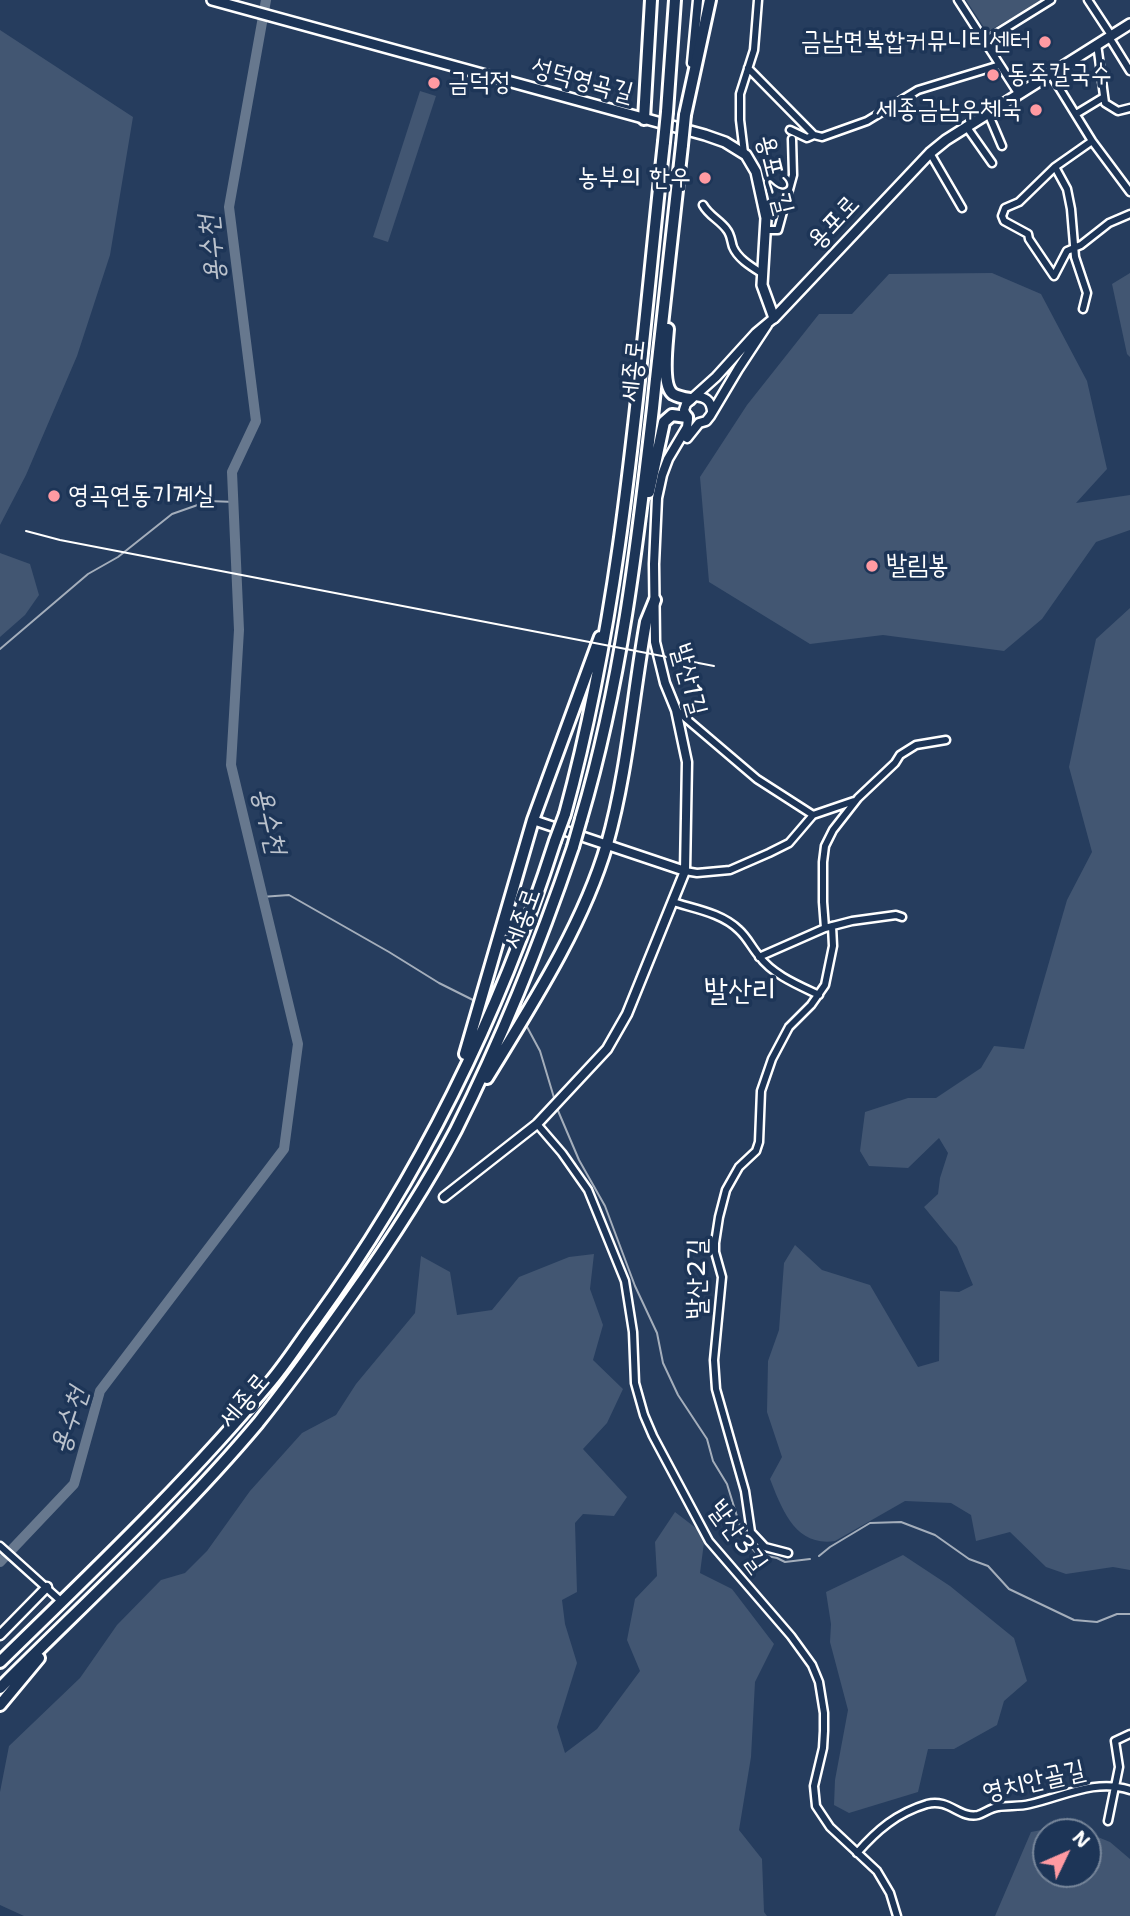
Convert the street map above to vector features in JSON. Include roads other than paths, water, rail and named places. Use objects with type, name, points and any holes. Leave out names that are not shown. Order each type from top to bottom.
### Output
[{"type":"highway","points":[[644,120],[651,0]]},
{"type":"highway","name":"세종로","points":[[0,1662],[183,1481],[274,1378],[371,1240],[440,1122],[479,1028],[505,981],[565,814],[584,743],[609,614],[626,488],[677,0]]},
{"type":"highway","name":"세종로","points":[[0,1688],[201,1486],[290,1382],[416,1200],[505,1038],[573,847],[601,751],[616,676],[637,535],[685,115],[710,0]]},
{"type":"highway","points":[[670,251],[666,379],[671,392],[692,398]]},
{"type":"highway","points":[[637,535],[664,422],[672,415],[687,418]]},
{"type":"highway","points":[[505,1038],[537,998],[596,875],[607,843],[646,622],[655,600]]},
{"type":"highway","points":[[479,1028],[490,973],[533,820],[609,614]]},
{"type":"highway","points":[[0,1705],[86,1602]]},
{"type":"main road","name":"성덕영곡길","points":[[212,0],[725,142],[744,153]]},
{"type":"main road","name":"용포로","points":[[771,320],[930,153],[966,126],[1130,24]]},
{"type":"main road","name":"용포2길","points":[[744,153],[757,172],[764,208],[766,230],[762,285],[771,320]]},
{"type":"street","points":[[689,98],[698,0]]},
{"type":"street","name":"용포2길","points":[[744,153],[740,94],[754,50],[758,0]]},
{"type":"street","points":[[958,0],[1018,93]]},
{"type":"street","points":[[985,41],[1051,0]]},
{"type":"street","points":[[1088,0],[1130,71]]},
{"type":"street","points":[[1097,44],[1105,103],[1118,111],[1130,108]]},
{"type":"street","points":[[748,68],[814,135],[822,137],[867,121],[918,90],[1000,65]]},
{"type":"street","points":[[1050,73],[1092,141],[1130,192]]},
{"type":"street","points":[[1076,114],[1104,97]]},
{"type":"street","points":[[988,113],[1002,146]]},
{"type":"street","points":[[966,126],[992,163]]},
{"type":"street","points":[[790,130],[807,138],[814,135]]},
{"type":"street","points":[[766,230],[778,230],[793,175],[792,139]]},
{"type":"street","points":[[1092,141],[1055,167],[1019,202],[1005,208],[1002,216],[1004,221],[1028,234],[1054,276],[1067,251],[1082,244],[1109,223],[1130,214]]},
{"type":"street","points":[[930,153],[962,208]]},
{"type":"street","points":[[1055,167],[1067,189],[1071,209],[1074,257],[1087,293],[1083,309]]},
{"type":"street","points":[[703,205],[708,214],[729,232],[734,250],[763,274]]},
{"type":"street","points":[[668,459],[684,435],[687,418],[684,410],[692,398],[771,320]]},
{"type":"street","points":[[668,459],[699,423],[706,421],[771,320]]},
{"type":"street","points":[[692,398],[706,399],[712,411]]},
{"type":"street","points":[[687,418],[699,423]]},
{"type":"street","name":"발산1길","points":[[444,1197],[537,1124],[594,1065],[618,1031],[685,871],[687,762],[676,710],[655,642],[657,498],[668,459]]},
{"type":"street","points":[[533,820],[697,873],[730,870],[789,843],[813,815],[757,779],[676,710]]},
{"type":"street","name":"발산2길","points":[[788,1553],[765,1548],[751,1532],[745,1491],[716,1389],[714,1360],[722,1277],[715,1252],[719,1217],[726,1190],[739,1167],[756,1151],[759,1142],[761,1091],[772,1059],[789,1027],[825,985],[833,946],[822,882],[825,846],[839,821],[900,755],[916,745],[946,740]]},
{"type":"street","name":"발산2길","points":[[813,815],[851,803],[858,798]]},
{"type":"street","points":[[673,902],[727,922],[739,930],[759,957],[786,978],[819,995]]},
{"type":"street","points":[[759,957],[829,927],[852,921],[896,915],[902,917]]},
{"type":"street","name":"발산3길","points":[[537,1124],[588,1190],[625,1281],[634,1332],[635,1383],[653,1436],[709,1541],[791,1636],[812,1665],[819,1682],[824,1713],[823,1748],[814,1786],[816,1806],[830,1827],[877,1871],[890,1893],[897,1916]]},
{"type":"street","points":[[0,1546],[62,1602]]},
{"type":"street","points":[[0,1635],[47,1587]]},
{"type":"street","name":"영치안골길","points":[[1108,1821],[1119,1767],[1115,1741],[1130,1734]]},
{"type":"street","name":"영치안골길","points":[[857,1853],[881,1826],[913,1809],[935,1802],[950,1805],[969,1816],[999,1807],[1028,1805],[1072,1791],[1115,1786],[1130,1790]]},
{"type":"waterway","name":"용수천","points":[[0,1562],[74,1484],[100,1391],[284,1149],[298,1044],[231,765],[239,630],[232,472],[256,421],[229,207],[266,0]]},
{"type":"waterway","points":[[0,649],[88,574],[118,557],[172,514],[209,501],[235,502]]},
{"type":"waterway","points":[[261,897],[289,895],[439,983],[477,1002]]},
{"type":"waterway","points":[[526,1025],[540,1051],[555,1101]]},
{"type":"waterway","points":[[556,1106],[579,1160],[605,1206],[635,1286],[657,1333],[663,1363],[678,1395],[707,1439],[713,1461],[727,1484],[744,1539],[757,1554],[785,1562],[810,1559]]},
{"type":"waterway","points":[[819,1556],[870,1523],[901,1522],[935,1535],[969,1559],[988,1566],[1009,1589],[1074,1620],[1097,1622],[1117,1614],[1130,1614]]},
{"type":"railway","points":[[26,531],[60,540],[714,666]]},
{"type":"place","name":"금남면복합커뮤니티센터","points":[[1045,42]]},
{"type":"place","name":"동죽칼국수","points":[[993,75]]},
{"type":"place","name":"금덕정","points":[[434,83]]},
{"type":"place","name":"세종금남우체국","points":[[1036,110]]},
{"type":"place","name":"농부의 한우","points":[[705,178]]},
{"type":"place","name":"영곡연동기계실","points":[[54,496]]},
{"type":"place","name":"발림봉","points":[[872,566]]},
{"type":"district","name":"발산리","points":[[740,992]]}]
